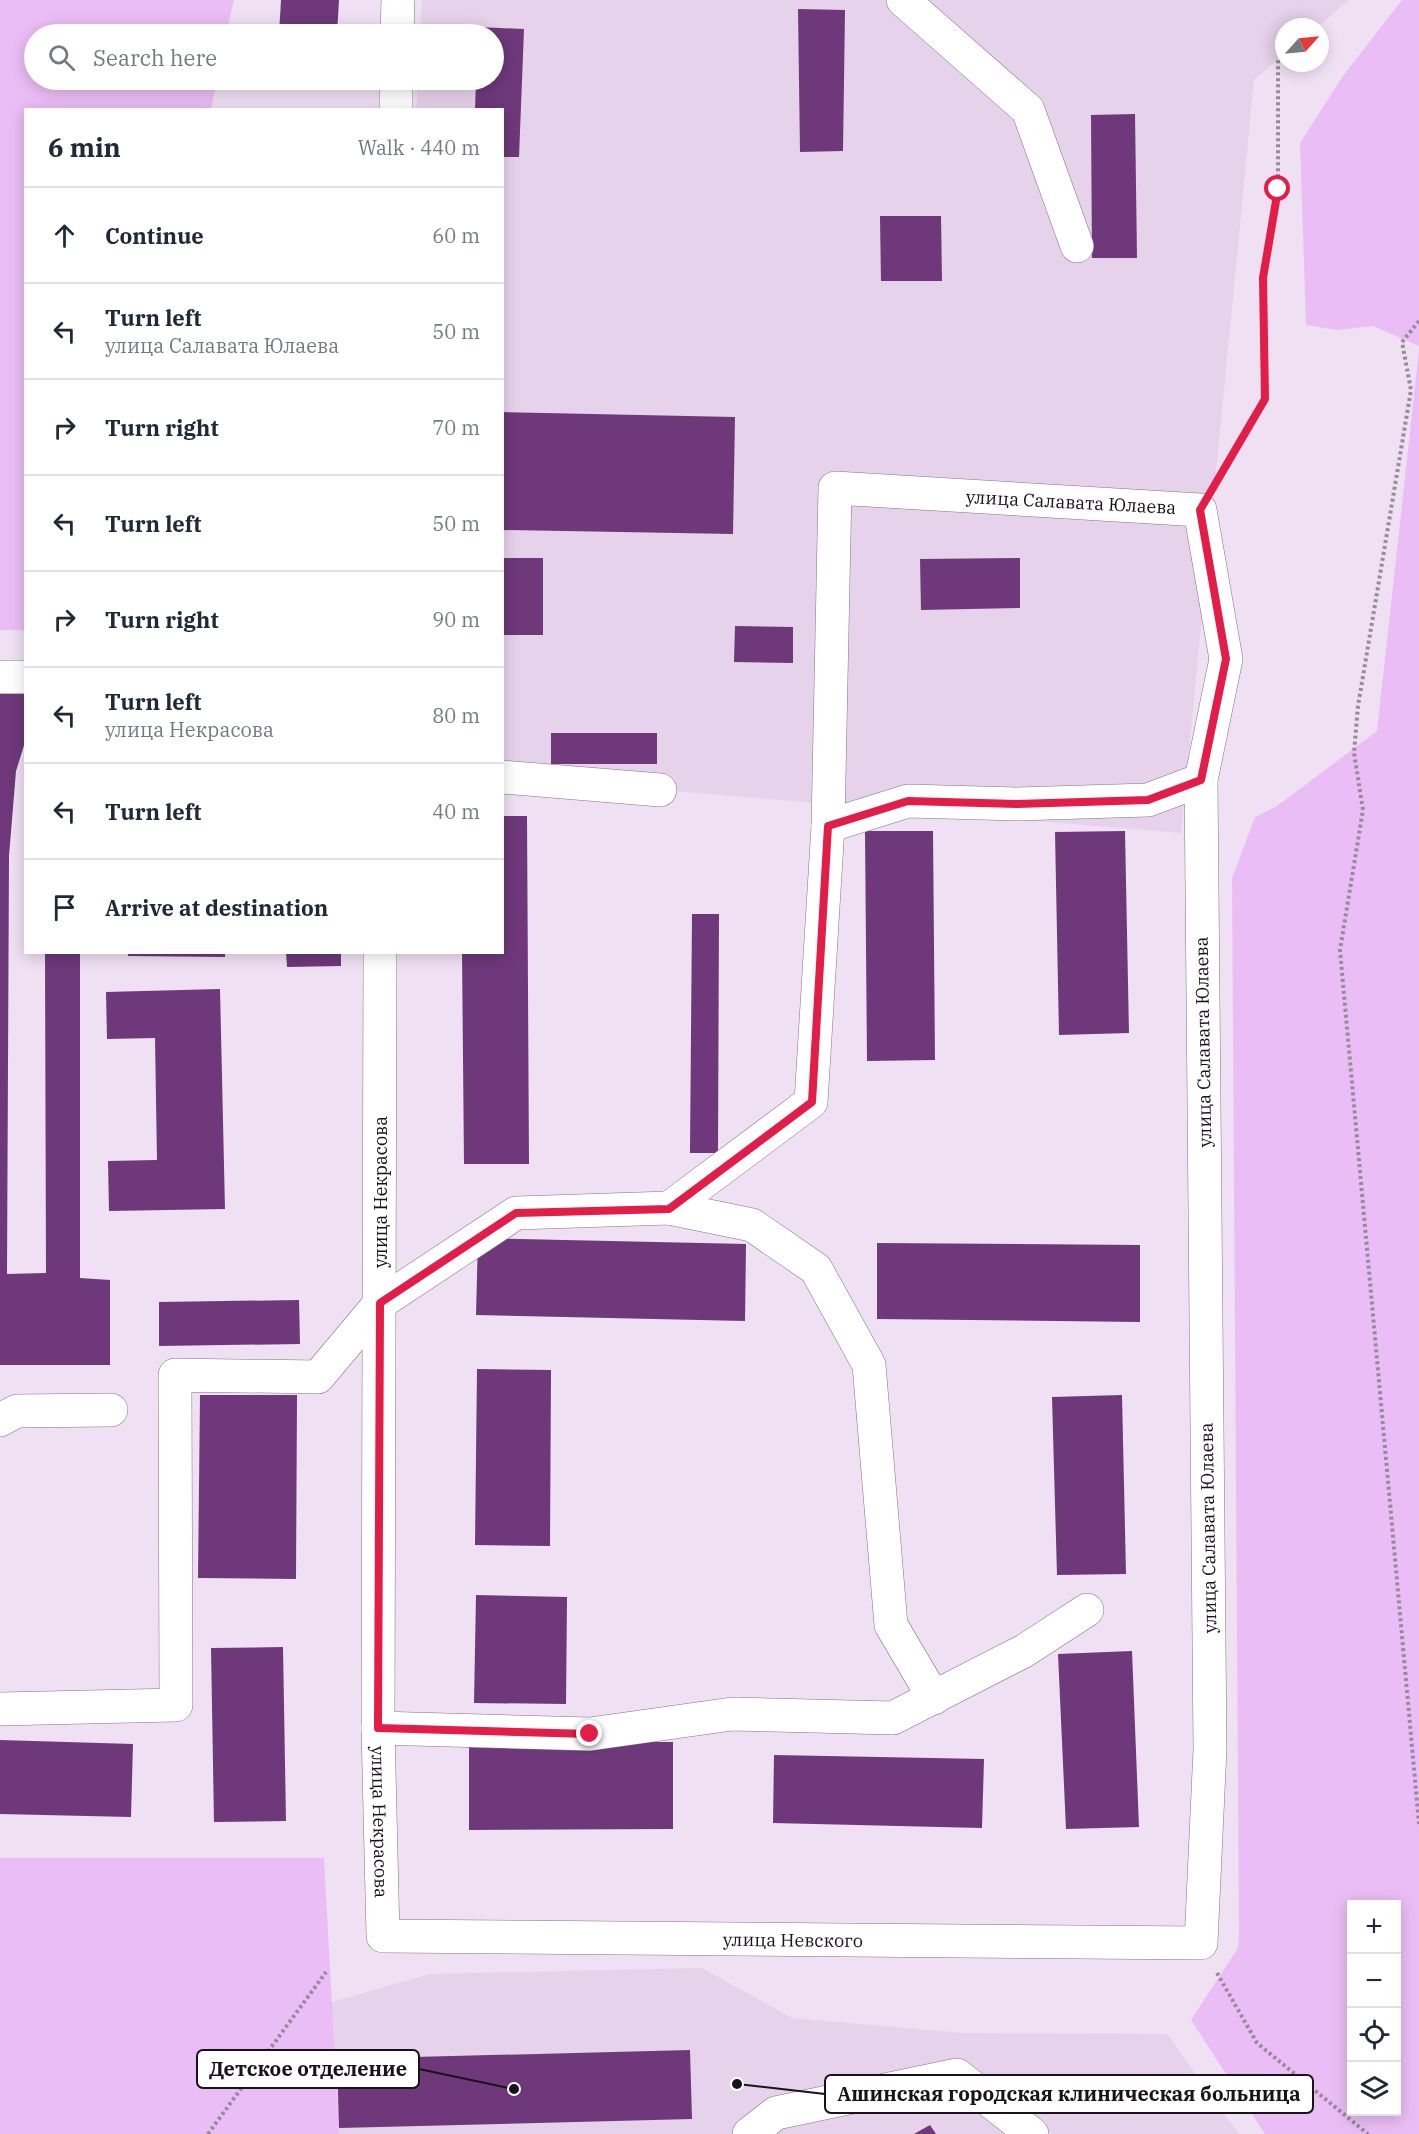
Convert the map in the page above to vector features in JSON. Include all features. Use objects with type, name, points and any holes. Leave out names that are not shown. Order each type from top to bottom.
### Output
[{"type":"street","points":[[397,24],[398,0]]},
{"type":"street","points":[[903,0],[1028,110],[1077,246]]},
{"type":"street","points":[[396,90],[396,108]]},
{"type":"street","name":"улица Салавата Юлаева","points":[[828,826],[835,488],[1200,510],[1226,659],[1201,780],[1210,1749],[1201,1943]]},
{"type":"street","points":[[0,676],[24,677]]},
{"type":"street","points":[[504,777],[660,790]]},
{"type":"street","points":[[669,1209],[812,1102],[828,826],[908,801],[1017,804],[1148,800],[1201,780]]},
{"type":"street","name":"улица Некрасова","points":[[380,954],[378,1728],[383,1936]]},
{"type":"street","points":[[0,1709],[176,1705],[175,1375],[318,1377],[380,1303],[516,1213],[669,1209],[752,1225],[816,1269],[869,1365],[891,1624],[934,1698]]},
{"type":"street","points":[[0,1420],[17,1411],[111,1410]]},
{"type":"street","points":[[378,1728],[590,1734],[732,1714],[893,1718],[1024,1651],[1087,1610]]},
{"type":"street","name":"улица Невского","points":[[383,1936],[1201,1943]]},
{"type":"street","points":[[749,2134],[776,2113],[957,2075],[1032,2134]]},
{"type":"path","points":[[1200,510],[1265,399],[1263,278],[1278,189],[1278,72]]},
{"type":"path","points":[[1419,321],[1402,342],[1411,390],[1358,706],[1354,753],[1363,810],[1340,950],[1419,1824]]},
{"type":"path","points":[[1201,1943],[1257,2043],[1368,2134]]},
{"type":"path","points":[[208,2134],[326,1972]]},
{"type":"shaded area","points":[[0,0],[234,0],[228,24],[24,24],[24,90],[215,90],[211,108],[24,108],[24,630],[0,630]]},
{"type":"shaded area","points":[[422,0],[1349,0],[1328,18],[1275,18],[1275,62],[1254,80],[1181,833],[504,777],[504,108],[416,108],[417,90],[504,90],[504,24],[421,24]]},
{"type":"shaded area","points":[[1402,0],[1419,0],[1419,346],[1373,326],[1337,330],[1306,325],[1300,143],[1343,76]]},
{"type":"shaded area","points":[[1419,350],[1419,2134],[1265,2134],[1191,2020],[1238,1948],[1239,1935],[1232,878],[1255,817],[1277,806],[1377,731]]},
{"type":"shaded area","points":[[0,1858],[324,1858],[339,2134],[0,2134]]},
{"type":"shaded area","points":[[702,1968],[792,2018],[961,2033],[1167,2034],[1239,2134],[234,2134],[332,2002],[430,1974]]},
{"type":"building","points":[[281,0],[339,0],[338,24],[280,24]]},
{"type":"building","points":[[798,9],[845,10],[843,151],[800,152]]},
{"type":"building","points":[[504,28],[524,29],[519,157],[504,157],[504,108],[475,108],[476,90],[504,90]]},
{"type":"building","points":[[1135,114],[1137,258],[1092,258],[1091,115]]},
{"type":"building","points":[[880,216],[941,216],[942,281],[881,281]]},
{"type":"building","points":[[504,412],[735,417],[733,534],[504,530]]},
{"type":"building","points":[[504,558],[543,558],[543,635],[504,635]]},
{"type":"building","points":[[1020,558],[1020,608],[921,610],[920,559]]},
{"type":"building","points":[[735,626],[793,627],[793,663],[734,662]]},
{"type":"building","points":[[0,691],[24,694],[24,745],[16,771],[9,856],[7,1274],[46,1273],[45,954],[80,954],[80,1278],[110,1280],[110,1365],[0,1365]]},
{"type":"building","points":[[551,733],[657,733],[657,764],[551,764]]},
{"type":"building","points":[[504,816],[527,816],[529,1164],[464,1164],[462,954],[504,954]]},
{"type":"building","points":[[865,831],[933,831],[935,1060],[867,1061]]},
{"type":"building","points":[[1125,831],[1129,1033],[1059,1035],[1055,832]]},
{"type":"building","points":[[692,914],[719,914],[718,1153],[690,1153]]},
{"type":"building","points":[[128,954],[225,954],[225,957],[128,956]]},
{"type":"building","points":[[286,954],[341,954],[341,966],[287,967]]},
{"type":"building","points":[[220,989],[225,1209],[109,1211],[108,1161],[157,1160],[155,1038],[107,1039],[106,992]]},
{"type":"building","points":[[478,1238],[746,1244],[745,1321],[476,1315]]},
{"type":"building","points":[[877,1243],[1140,1245],[1140,1322],[877,1319]]},
{"type":"building","points":[[299,1300],[300,1344],[159,1346],[159,1302]]},
{"type":"building","points":[[477,1369],[551,1370],[550,1546],[475,1545]]},
{"type":"building","points":[[200,1395],[297,1395],[296,1579],[198,1578]]},
{"type":"building","points":[[1122,1395],[1126,1574],[1057,1575],[1052,1397]]},
{"type":"building","points":[[476,1595],[567,1597],[566,1704],[474,1703]]},
{"type":"building","points":[[283,1647],[286,1821],[214,1822],[211,1648]]},
{"type":"building","points":[[1132,1651],[1139,1827],[1066,1829],[1058,1654]]},
{"type":"building","points":[[0,1740],[133,1744],[131,1817],[0,1814]]},
{"type":"building","points":[[469,1742],[673,1742],[673,1829],[469,1830]]},
{"type":"building","points":[[774,1755],[984,1759],[982,1828],[773,1823]]},
{"type":"building","points":[[690,2050],[692,2119],[339,2128],[337,2059]]},
{"type":"building","points":[[930,2125],[936,2134],[914,2134]]},
{"type":"place","name":"Ашинская городская клиническая больница","points":[[737,2084]]},
{"type":"place","name":"Детское отделение","points":[[514,2089]]},
{"type":"route","points":[[590,1734],[378,1728],[380,1303],[516,1213],[669,1209],[812,1102],[828,826],[908,801],[1017,804],[1148,800],[1201,780],[1226,659],[1200,510],[1265,399],[1263,278],[1278,189]]}]
